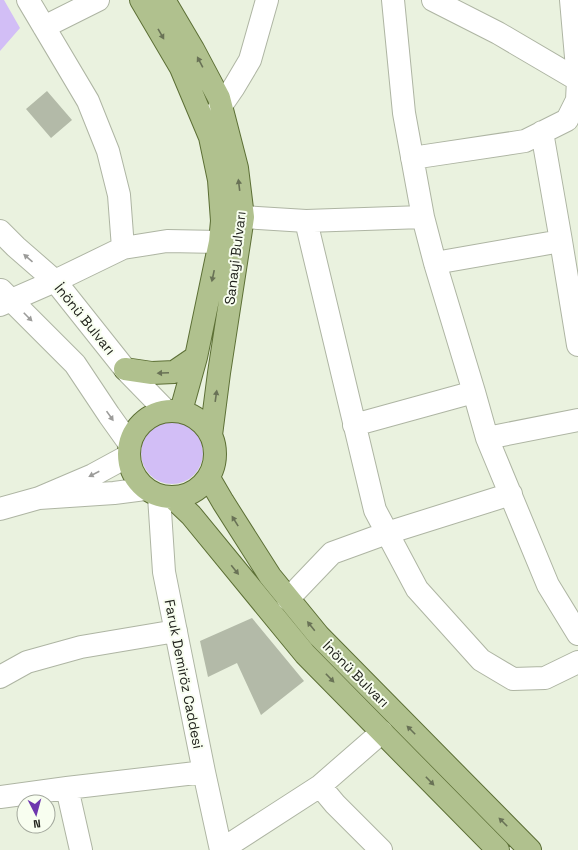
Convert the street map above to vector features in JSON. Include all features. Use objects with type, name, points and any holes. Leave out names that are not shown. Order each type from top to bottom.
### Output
[{"type":"main road","name":"Sanayi Bulvarı","points":[[141,0],[181,68],[210,137],[219,180],[222,221],[220,242],[196,357],[173,411]]},
{"type":"main road","name":"Sanayi Bulvarı","points":[[164,0],[193,49],[219,98],[237,168],[243,217],[211,435]]},
{"type":"main road","points":[[124,369],[152,373],[174,372],[196,357]]},
{"type":"main road","points":[[173,411],[192,416],[203,424],[211,435],[215,449],[214,464],[209,478],[199,488],[187,495],[159,494],[136,479],[130,468],[129,449],[135,431],[143,422],[154,415],[173,411]]},
{"type":"main road","name":"İnönü Bulvarı","points":[[209,478],[270,576],[319,636],[530,850]]},
{"type":"main road","name":"İnönü Bulvarı","points":[[159,494],[191,515],[305,654],[498,850]]},
{"type":"street","points":[[28,0],[88,100],[108,151],[119,194],[123,248]]},
{"type":"street","points":[[44,27],[98,0]]},
{"type":"street","points":[[206,128],[234,87],[250,60],[267,0]]},
{"type":"street","points":[[393,0],[404,113],[423,217],[435,264],[487,438],[548,585],[578,634]]},
{"type":"street","points":[[433,0],[498,33],[578,80]]},
{"type":"street","points":[[412,158],[526,141],[567,120],[576,109],[578,80],[571,0]]},
{"type":"street","points":[[542,132],[578,345]]},
{"type":"street","points":[[243,217],[306,221],[423,217]]},
{"type":"street","points":[[306,221],[375,510],[417,589],[481,660],[513,679],[545,678],[578,662]]},
{"type":"street","name":"İnönü Bulvarı","points":[[0,231],[55,281],[124,369],[173,411]]},
{"type":"street","points":[[0,509],[39,498],[93,476],[129,449],[109,415],[75,364],[3,298],[55,281],[123,248],[167,240],[220,242]]},
{"type":"street","points":[[435,264],[561,241]]},
{"type":"street","points":[[354,425],[474,392]]},
{"type":"street","points":[[487,438],[578,420]]},
{"type":"street","points":[[39,498],[114,493],[159,494]]},
{"type":"street","name":"Faruk Demiröz Caddesi","points":[[159,494],[164,572],[221,850]]},
{"type":"street","points":[[288,598],[332,553],[387,533],[511,494]]},
{"type":"street","points":[[0,677],[27,662],[81,647],[176,631]]},
{"type":"street","points":[[221,850],[320,786],[382,732]]},
{"type":"street","points":[[0,797],[204,772]]},
{"type":"street","points":[[320,786],[335,804],[382,850]]},
{"type":"street","points":[[67,788],[81,850]]},
{"type":"shaded area","points":[[0,0],[4,0],[20,28],[0,51]]},
{"type":"shaded area","points":[[172,422],[184,424],[194,431],[201,441],[203,453],[201,465],[194,475],[184,482],[172,484],[160,482],[150,475],[143,465],[141,453],[143,441],[150,431],[160,424]]},
{"type":"building","points":[[47,91],[72,120],[51,138],[26,109]]},
{"type":"building","points":[[252,618],[304,681],[261,715],[237,663],[208,677],[200,641]]}]
